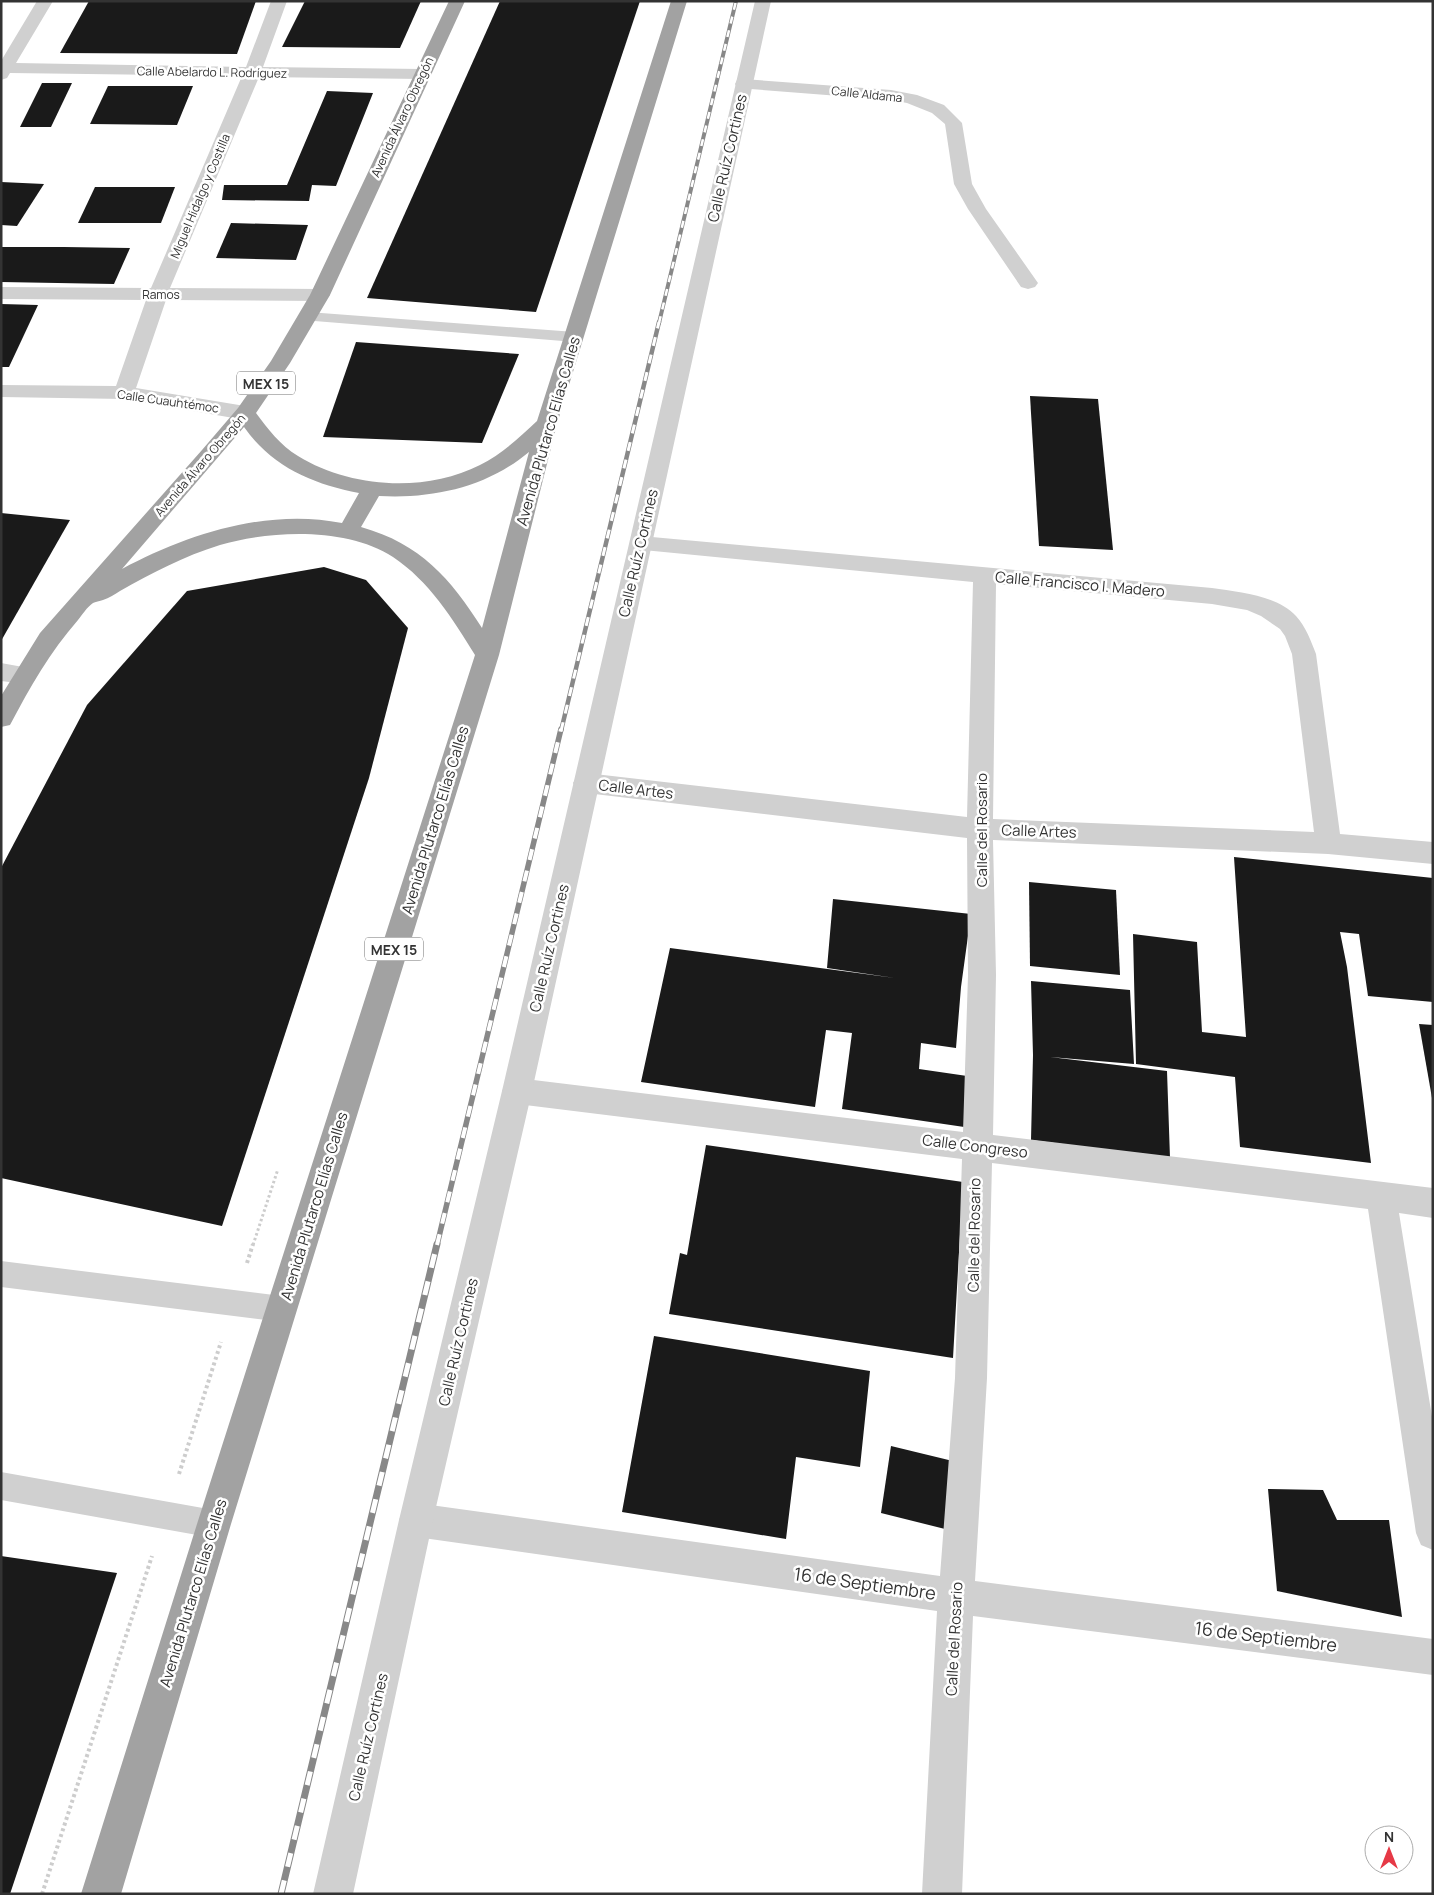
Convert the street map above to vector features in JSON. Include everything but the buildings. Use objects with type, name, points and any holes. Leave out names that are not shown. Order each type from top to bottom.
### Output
[{"type":"highway","name":"Avenida Álvaro Obregón","points":[[1,718],[48,639],[245,413],[280,363],[320,295],[457,1]]},
{"type":"highway","name":"Avenida Plutarco Elías Calles","points":[[101,1894],[214,1524],[486,655],[547,424],[679,1]]},
{"type":"highway","points":[[245,413],[268,443],[293,462],[320,476],[356,486],[397,491],[446,486],[480,474],[508,459],[547,424]]},
{"type":"highway","points":[[348,531],[373,488]]},
{"type":"highway","points":[[81,602],[165,557],[219,537],[267,529],[315,527],[358,532],[400,551],[427,574],[460,612],[486,655]]},
{"type":"street","points":[[3,70],[45,1]]},
{"type":"street","name":"Miguel Hidalgo y Costilla","points":[[124,393],[158,294],[252,72],[279,1]]},
{"type":"street","name":"Calle Ruíz Cortines","points":[[333,1894],[416,1520],[517,1091],[641,544],[762,1]]},
{"type":"street","name":"Calle Abelardo L. Rodríguez","points":[[3,70],[422,74]]},
{"type":"street","name":"Calle Aldama","points":[[743,84],[891,95],[938,109],[953,123],[963,184],[977,209],[1028,284]]},
{"type":"street","name":"Ramos","points":[[1,293],[320,295]]},
{"type":"street","name":"Calle Cuauhtémoc","points":[[1,391],[124,393],[245,413]]},
{"type":"street","name":"Calle Francisco I. Madero","points":[[641,544],[1212,596],[1244,602],[1279,613],[1295,631],[1304,654],[1328,843]]},
{"type":"street","name":"Calle del Rosario","points":[[942,1894],[956,1596],[971,1378],[982,975],[980,829],[985,575]]},
{"type":"street","points":[[1,672],[25,675]]},
{"type":"street","name":"Calle Artes","points":[[586,783],[980,829],[1328,843],[1433,853]]},
{"type":"street","name":"Calle Congreso","points":[[517,1091],[1433,1203]]},
{"type":"street","points":[[1381,1196],[1433,1533]]},
{"type":"street","name":"16 de Septiembre","points":[[416,1520],[956,1596],[1433,1657]]},
{"type":"lane","points":[[308,317],[575,337]]},
{"type":"lane","points":[[1,1274],[282,1309]]},
{"type":"lane","points":[[1,1486],[214,1524]]},
{"type":"path","points":[[42,1894],[281,1160]]},
{"type":"railway","points":[[659,323],[736,1]]},
{"type":"railway","points":[[561,731],[659,322]]},
{"type":"railway","points":[[437,1245],[561,729]]},
{"type":"railway","points":[[281,1894],[437,1244]]}]
